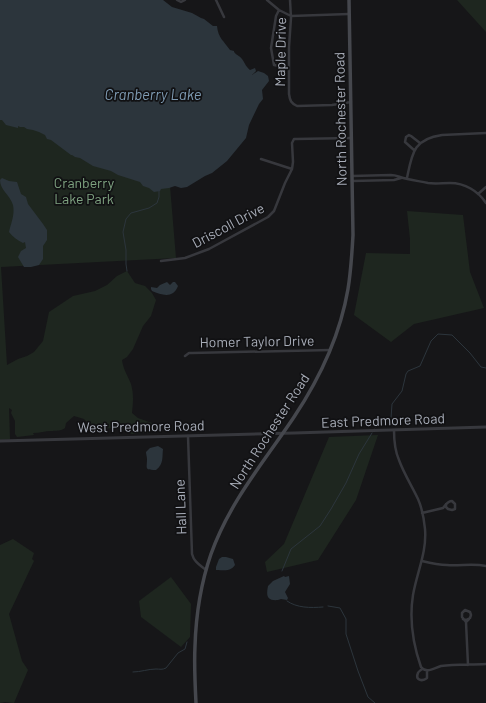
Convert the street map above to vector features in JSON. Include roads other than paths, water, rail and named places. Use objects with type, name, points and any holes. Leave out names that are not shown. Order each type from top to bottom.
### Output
[{"type":"main road","name":"North Rochester Road","points":[[196,703],[194,647],[195,629],[206,570],[212,553],[230,511],[311,390],[330,350],[342,317],[350,278],[353,235],[349,0]]},
{"type":"street","points":[[176,0],[181,2],[185,0]]},
{"type":"street","points":[[216,0],[224,17]]},
{"type":"street","points":[[267,0],[279,10],[291,16],[349,14]]},
{"type":"street","name":"Maple Drive","points":[[290,0],[290,101],[298,106],[332,105],[351,102]]},
{"type":"street","points":[[279,10],[276,16],[272,48],[274,65],[289,68]]},
{"type":"street","points":[[407,178],[414,150],[420,143],[434,136],[486,133]]},
{"type":"street","points":[[414,150],[405,142],[406,137],[409,135],[420,143]]},
{"type":"street","name":"Driscoll Drive","points":[[161,261],[183,259],[209,249],[268,217],[274,211],[292,169],[292,143],[294,139],[352,138]]},
{"type":"street","points":[[261,159],[292,169]]},
{"type":"street","points":[[352,176],[396,175],[402,178]]},
{"type":"street","points":[[352,182],[407,178],[433,184],[459,184],[467,186],[478,194],[486,204]]},
{"type":"street","points":[[478,194],[486,187]]},
{"type":"street","name":"Homer Taylor Drive","points":[[185,356],[189,353],[330,350]]},
{"type":"street","name":"East Predmore Road","points":[[282,434],[486,427]]},
{"type":"street","points":[[394,430],[395,444],[399,461],[418,499],[425,529],[426,542],[413,595],[411,619],[414,645],[422,669],[427,671],[444,666],[486,664]]},
{"type":"street","name":"West Predmore Road","points":[[0,441],[282,434]]},
{"type":"street","name":"Hall Lane","points":[[188,436],[192,554],[193,559],[206,570]]},
{"type":"street","points":[[422,513],[443,508],[450,511],[454,510],[455,504],[450,501],[443,508]]},
{"type":"street","points":[[446,504],[448,510]]},
{"type":"street","points":[[422,561],[448,565],[472,564],[486,566]]},
{"type":"street","points":[[466,622],[471,616],[470,613],[465,610],[461,616],[466,622],[468,665]]},
{"type":"street","points":[[463,619],[469,619]]},
{"type":"street","points":[[422,669],[417,675],[421,680],[426,678],[427,671]]},
{"type":"water","name":"Cranberry Lake","points":[[0,0],[163,0],[172,7],[192,13],[204,19],[213,26],[217,26],[220,36],[230,50],[234,51],[241,58],[250,70],[255,68],[256,71],[252,75],[258,71],[268,76],[269,81],[262,90],[263,99],[249,125],[246,138],[227,161],[212,173],[187,187],[181,188],[175,186],[154,192],[143,186],[140,182],[93,166],[80,158],[71,155],[39,132],[24,127],[18,126],[18,128],[6,125],[2,120],[0,120]]},
{"type":"water","points":[[2,178],[17,182],[21,194],[26,197],[28,204],[47,230],[47,240],[43,246],[43,259],[39,265],[24,267],[18,257],[21,251],[26,248],[25,242],[23,243],[19,241],[9,232],[13,216],[13,205],[12,201],[0,184],[0,180]]},
{"type":"water","points":[[167,282],[170,285],[175,282],[178,286],[173,293],[163,295],[152,291],[151,287],[157,288]]},
{"type":"water","points":[[158,446],[163,449],[161,463],[159,468],[156,470],[150,470],[147,468],[146,452],[150,448]]},
{"type":"water","points":[[222,557],[233,559],[235,565],[229,570],[216,570],[219,559]]},
{"type":"water","points":[[284,576],[289,576],[290,584],[285,592],[288,598],[287,600],[269,599],[267,595],[268,586],[273,581]]},
{"type":"waterway","points":[[127,271],[123,232],[126,219],[131,213],[149,208],[157,203],[159,191]]},
{"type":"waterway","points":[[375,428],[379,424],[391,418],[392,404],[402,391],[406,374],[408,371],[420,366],[431,341],[438,334],[452,335],[470,353],[481,367],[486,368]]},
{"type":"waterway","points":[[282,571],[291,549],[320,526],[346,483],[359,454],[372,433]]},
{"type":"waterway","points":[[287,601],[304,607],[323,607]]},
{"type":"waterway","points":[[328,606],[340,608],[346,619],[346,634],[358,671],[368,697],[375,703]]},
{"type":"waterway","points":[[133,672],[166,668],[178,653],[185,649],[187,642]]},
{"type":"park label","name":"Cranberry Lake Park","points":[[84,190]]}]
